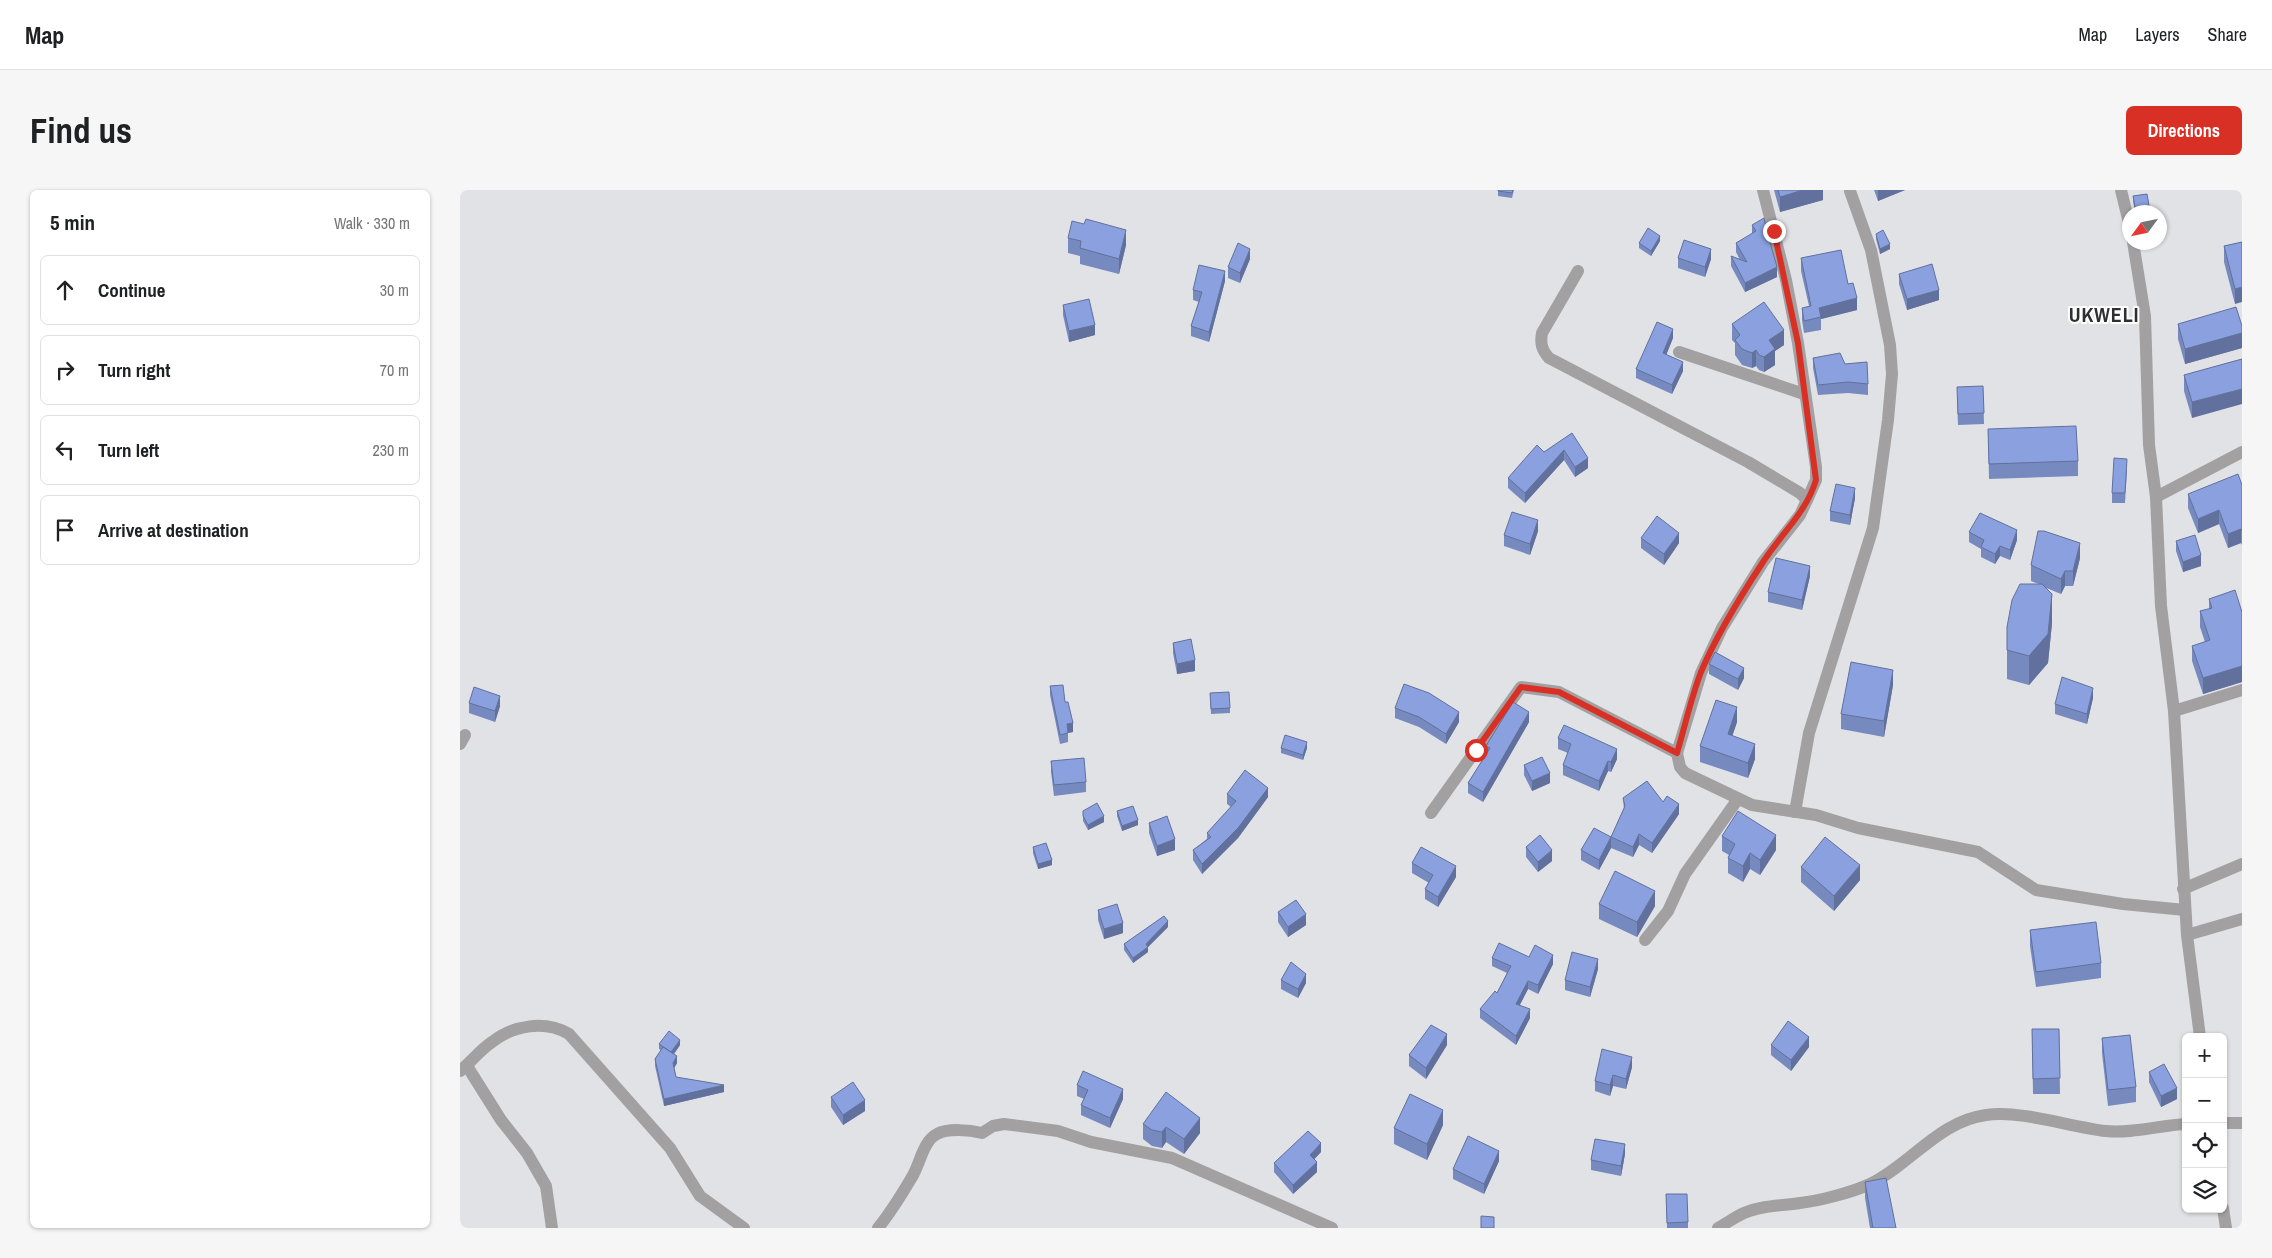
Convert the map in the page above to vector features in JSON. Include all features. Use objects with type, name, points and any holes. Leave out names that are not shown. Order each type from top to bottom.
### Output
[{"type":"street","points":[[1763,190],[1786,280],[1798,343],[1816,473],[1812,491],[1800,515],[1763,562],[1722,628],[1701,673],[1677,753],[1680,767],[1685,773],[1738,799],[1762,808],[1816,815],[1858,828],[1978,852],[2036,890],[2123,904],[2185,910]]},
{"type":"street","points":[[2121,190],[2125,205]]},
{"type":"street","points":[[1795,812],[1809,733],[1873,528],[1890,401],[1892,374],[1890,345],[1871,250],[1850,191]]},
{"type":"street","points":[[2134,250],[2145,316],[2149,445],[2156,497],[2161,606],[2174,711],[2187,935],[2199,1033]]},
{"type":"street","points":[[1578,271],[1542,333],[1540,342],[1543,351],[1549,358],[1748,462],[1807,500]]},
{"type":"street","points":[[1679,352],[1804,394]]},
{"type":"street","points":[[2156,497],[2242,452]]},
{"type":"street","points":[[1431,813],[1521,687],[1559,692],[1677,753]]},
{"type":"street","points":[[2174,711],[2242,690]]},
{"type":"street","points":[[1645,940],[1668,911],[1685,874],[1738,799]]},
{"type":"street","points":[[2183,889],[2242,864]]},
{"type":"street","points":[[2187,935],[2242,919]]},
{"type":"street","points":[[552,1228],[546,1186],[527,1153],[463,1069],[491,1042],[512,1030],[546,1025],[558,1028],[569,1034],[664,1141],[692,1180],[700,1196],[744,1228]]},
{"type":"street","points":[[1718,1228],[1745,1212],[1760,1208],[1803,1203],[1857,1190],[1872,1183],[1946,1131],[1964,1122],[1986,1115],[1997,1114],[2041,1119],[2109,1132],[2182,1124]]},
{"type":"street","points":[[2227,1123],[2242,1123]]},
{"type":"street","points":[[883,1226],[913,1176],[929,1140],[937,1134],[946,1131],[976,1131],[982,1133],[993,1126],[1004,1124],[1058,1131],[1091,1142],[1172,1158],[1332,1228]]},
{"type":"street","points":[[2224,1213],[2226,1228]]},
{"type":"building","points":[[1498,190],[1513,190],[1512,193]]},
{"type":"building","points":[[1778,190],[1803,190],[1780,197]]},
{"type":"building","points":[[2147,194],[2149,205],[2135,205],[2133,196]]},
{"type":"building","points":[[1764,218],[1777,267],[1745,283],[1731,256],[1747,262],[1736,243],[1756,231],[1752,225]]},
{"type":"building","points":[[1086,219],[1126,230],[1119,259],[1080,248],[1081,241],[1068,238],[1072,221],[1084,224]]},
{"type":"building","points":[[1648,228],[1660,236],[1651,251],[1639,243]]},
{"type":"building","points":[[1883,230],[1890,244],[1880,249],[1876,234]]},
{"type":"building","points":[[1684,240],[1711,249],[1705,267],[1678,258]]},
{"type":"building","points":[[2242,242],[2242,287],[2235,289],[2224,246]]},
{"type":"building","points":[[1238,243],[1250,249],[1240,273],[1228,267]]},
{"type":"building","points":[[1841,250],[1848,284],[1853,283],[1857,298],[1819,308],[1821,317],[1804,321],[1802,308],[1811,306],[1801,258]]},
{"type":"building","points":[[1932,264],[1939,290],[1907,299],[1899,274]]},
{"type":"building","points":[[1199,265],[1225,271],[1209,332],[1191,326],[1202,292],[1193,290]]},
{"type":"building","points":[[1089,299],[1095,325],[1069,331],[1063,305]]},
{"type":"building","points":[[1764,302],[1784,330],[1769,340],[1775,349],[1764,357],[1759,355],[1756,350],[1752,353],[1742,349],[1735,340],[1740,335],[1732,324]]},
{"type":"building","points":[[2236,307],[2242,326],[2242,333],[2185,349],[2178,324]]},
{"type":"building","points":[[1657,322],[1673,329],[1663,353],[1683,362],[1672,385],[1636,369]]},
{"type":"building","points":[[1840,353],[1845,364],[1867,362],[1868,384],[1848,382],[1818,385],[1813,358]]},
{"type":"building","points":[[2242,359],[2242,389],[2192,402],[2184,375]]},
{"type":"building","points":[[1983,386],[1984,413],[1958,414],[1957,387]]},
{"type":"building","points":[[2076,426],[2078,461],[1989,464],[1988,429]]},
{"type":"building","points":[[1572,433],[1588,458],[1575,467],[1564,450],[1525,493],[1508,478],[1537,445],[1544,452]]},
{"type":"building","points":[[2114,458],[2127,459],[2125,493],[2112,493]]},
{"type":"building","points":[[2238,474],[2242,485],[2242,531],[2241,529],[2228,534],[2219,510],[2198,519],[2188,494]]},
{"type":"building","points":[[1836,484],[1855,488],[1850,515],[1830,511]]},
{"type":"building","points":[[1512,512],[1538,520],[1530,544],[1504,535]]},
{"type":"building","points":[[1980,513],[2017,530],[2010,550],[2000,546],[1995,554],[1981,547],[1984,540],[1969,532]]},
{"type":"building","points":[[1657,516],[1679,533],[1664,554],[1641,538]]},
{"type":"building","points":[[2038,531],[2044,531],[2080,543],[2073,571],[2065,571],[2061,579],[2031,565]]},
{"type":"building","points":[[2195,535],[2201,555],[2183,562],[2176,541]]},
{"type":"building","points":[[1776,558],[1810,566],[1802,600],[1768,592]]},
{"type":"building","points":[[2020,584],[2042,584],[2052,594],[2048,634],[2029,656],[2007,650],[2007,627],[2012,600]]},
{"type":"building","points":[[2235,590],[2242,612],[2242,666],[2203,678],[2192,646],[2210,640],[2200,611],[2212,608],[2209,599]]},
{"type":"building","points":[[1191,639],[1195,660],[1177,664],[1173,643]]},
{"type":"building","points":[[1715,652],[1744,668],[1738,679],[1709,664]]},
{"type":"building","points":[[1851,662],[1893,670],[1884,721],[1841,714]]},
{"type":"building","points":[[2062,677],[2093,688],[2087,714],[2055,704]]},
{"type":"building","points":[[1404,684],[1429,693],[1459,712],[1446,734],[1419,717],[1395,708]]},
{"type":"building","points":[[1063,685],[1065,702],[1068,702],[1073,723],[1067,724],[1068,733],[1060,735],[1050,686]]},
{"type":"building","points":[[474,687],[500,696],[495,711],[469,703]]},
{"type":"building","points":[[1229,692],[1230,708],[1211,709],[1210,693]]},
{"type":"building","points":[[1716,700],[1737,707],[1728,734],[1755,744],[1748,763],[1700,746]]},
{"type":"building","points":[[1513,702],[1529,712],[1483,792],[1468,783],[1490,748],[1486,746]]},
{"type":"building","points":[[1564,725],[1617,749],[1611,762],[1608,761],[1599,781],[1563,765],[1571,744],[1558,738]]},
{"type":"building","points":[[1285,735],[1307,742],[1303,755],[1281,748]]},
{"type":"building","points":[[1542,757],[1550,773],[1532,781],[1524,765]]},
{"type":"building","points":[[1084,758],[1086,782],[1054,785],[1051,761]]},
{"type":"building","points":[[1245,770],[1268,788],[1238,828],[1202,864],[1193,850],[1211,837],[1207,833],[1236,801],[1227,794]]},
{"type":"building","points":[[1647,781],[1663,802],[1667,796],[1679,804],[1652,843],[1639,834],[1633,847],[1611,837],[1625,806],[1623,798]]},
{"type":"building","points":[[1097,803],[1104,816],[1088,825],[1083,816],[1083,811]]},
{"type":"building","points":[[1133,806],[1138,820],[1122,826],[1117,811]]},
{"type":"building","points":[[1738,811],[1776,835],[1760,860],[1750,853],[1743,866],[1728,858],[1735,844],[1722,836]]},
{"type":"building","points":[[1167,816],[1175,839],[1157,846],[1149,823]]},
{"type":"building","points":[[1594,828],[1611,837],[1599,860],[1581,850]]},
{"type":"building","points":[[1540,835],[1552,850],[1538,862],[1526,847]]},
{"type":"building","points":[[1825,837],[1860,865],[1834,896],[1801,867]]},
{"type":"building","points":[[1046,843],[1052,860],[1038,864],[1033,847]]},
{"type":"building","points":[[1421,847],[1456,866],[1438,897],[1425,889],[1433,875],[1412,863]]},
{"type":"building","points":[[1615,871],[1655,891],[1637,922],[1599,904]]},
{"type":"building","points":[[1296,900],[1306,914],[1288,927],[1278,912]]},
{"type":"building","points":[[1117,904],[1123,923],[1104,929],[1098,910]]},
{"type":"building","points":[[1164,916],[1168,921],[1146,944],[1148,947],[1133,958],[1124,944]]},
{"type":"building","points":[[2096,922],[2101,963],[2036,972],[2030,930]]},
{"type":"building","points":[[1499,943],[1529,957],[1535,945],[1553,955],[1538,985],[1528,981],[1516,1004],[1530,1009],[1516,1036],[1480,1009],[1495,991],[1497,993],[1511,966],[1492,958]]},
{"type":"building","points":[[1572,952],[1598,959],[1590,987],[1565,980]]},
{"type":"building","points":[[1291,962],[1306,974],[1298,989],[1281,980]]},
{"type":"building","points":[[1788,1021],[1809,1037],[1791,1060],[1771,1045]]},
{"type":"building","points":[[1431,1025],[1447,1034],[1426,1068],[1409,1055]]},
{"type":"building","points":[[2032,1029],[2059,1029],[2060,1078],[2033,1079]]},
{"type":"building","points":[[669,1031],[680,1040],[671,1052],[659,1044]]},
{"type":"building","points":[[2130,1035],[2136,1087],[2108,1090],[2102,1038]]},
{"type":"building","points":[[663,1047],[677,1056],[673,1063],[676,1077],[724,1085],[664,1099],[655,1059]]},
{"type":"building","points":[[1602,1049],[1632,1057],[1626,1079],[1613,1075],[1610,1085],[1595,1081]]},
{"type":"building","points":[[2164,1064],[2177,1088],[2161,1096],[2149,1072]]},
{"type":"building","points":[[1083,1071],[1123,1089],[1110,1118],[1081,1105],[1088,1090],[1077,1085]]},
{"type":"building","points":[[853,1082],[865,1100],[843,1115],[831,1097]]},
{"type":"building","points":[[1166,1092],[1200,1118],[1184,1139],[1166,1127],[1162,1132],[1152,1130],[1143,1124]]},
{"type":"building","points":[[1410,1094],[1443,1110],[1427,1144],[1394,1128]]},
{"type":"building","points":[[1308,1131],[1321,1143],[1310,1155],[1317,1162],[1293,1185],[1274,1163]]},
{"type":"building","points":[[1468,1136],[1499,1151],[1484,1184],[1453,1169]]},
{"type":"building","points":[[1595,1139],[1625,1144],[1621,1166],[1591,1160]]},
{"type":"building","points":[[1886,1178],[1896,1228],[1873,1228],[1865,1182]]},
{"type":"building","points":[[1666,1194],[1687,1194],[1688,1222],[1667,1223]]},
{"type":"building","points":[[1481,1216],[1494,1217],[1494,1228],[1481,1228]]},
{"type":"district","name":"UKWELI","points":[[2104,315]]},
{"type":"route","points":[[1476,750],[1521,687],[1559,692],[1677,753],[1701,673],[1722,628],[1763,562],[1800,515],[1816,480],[1816,467],[1798,343],[1774,231]]}]
